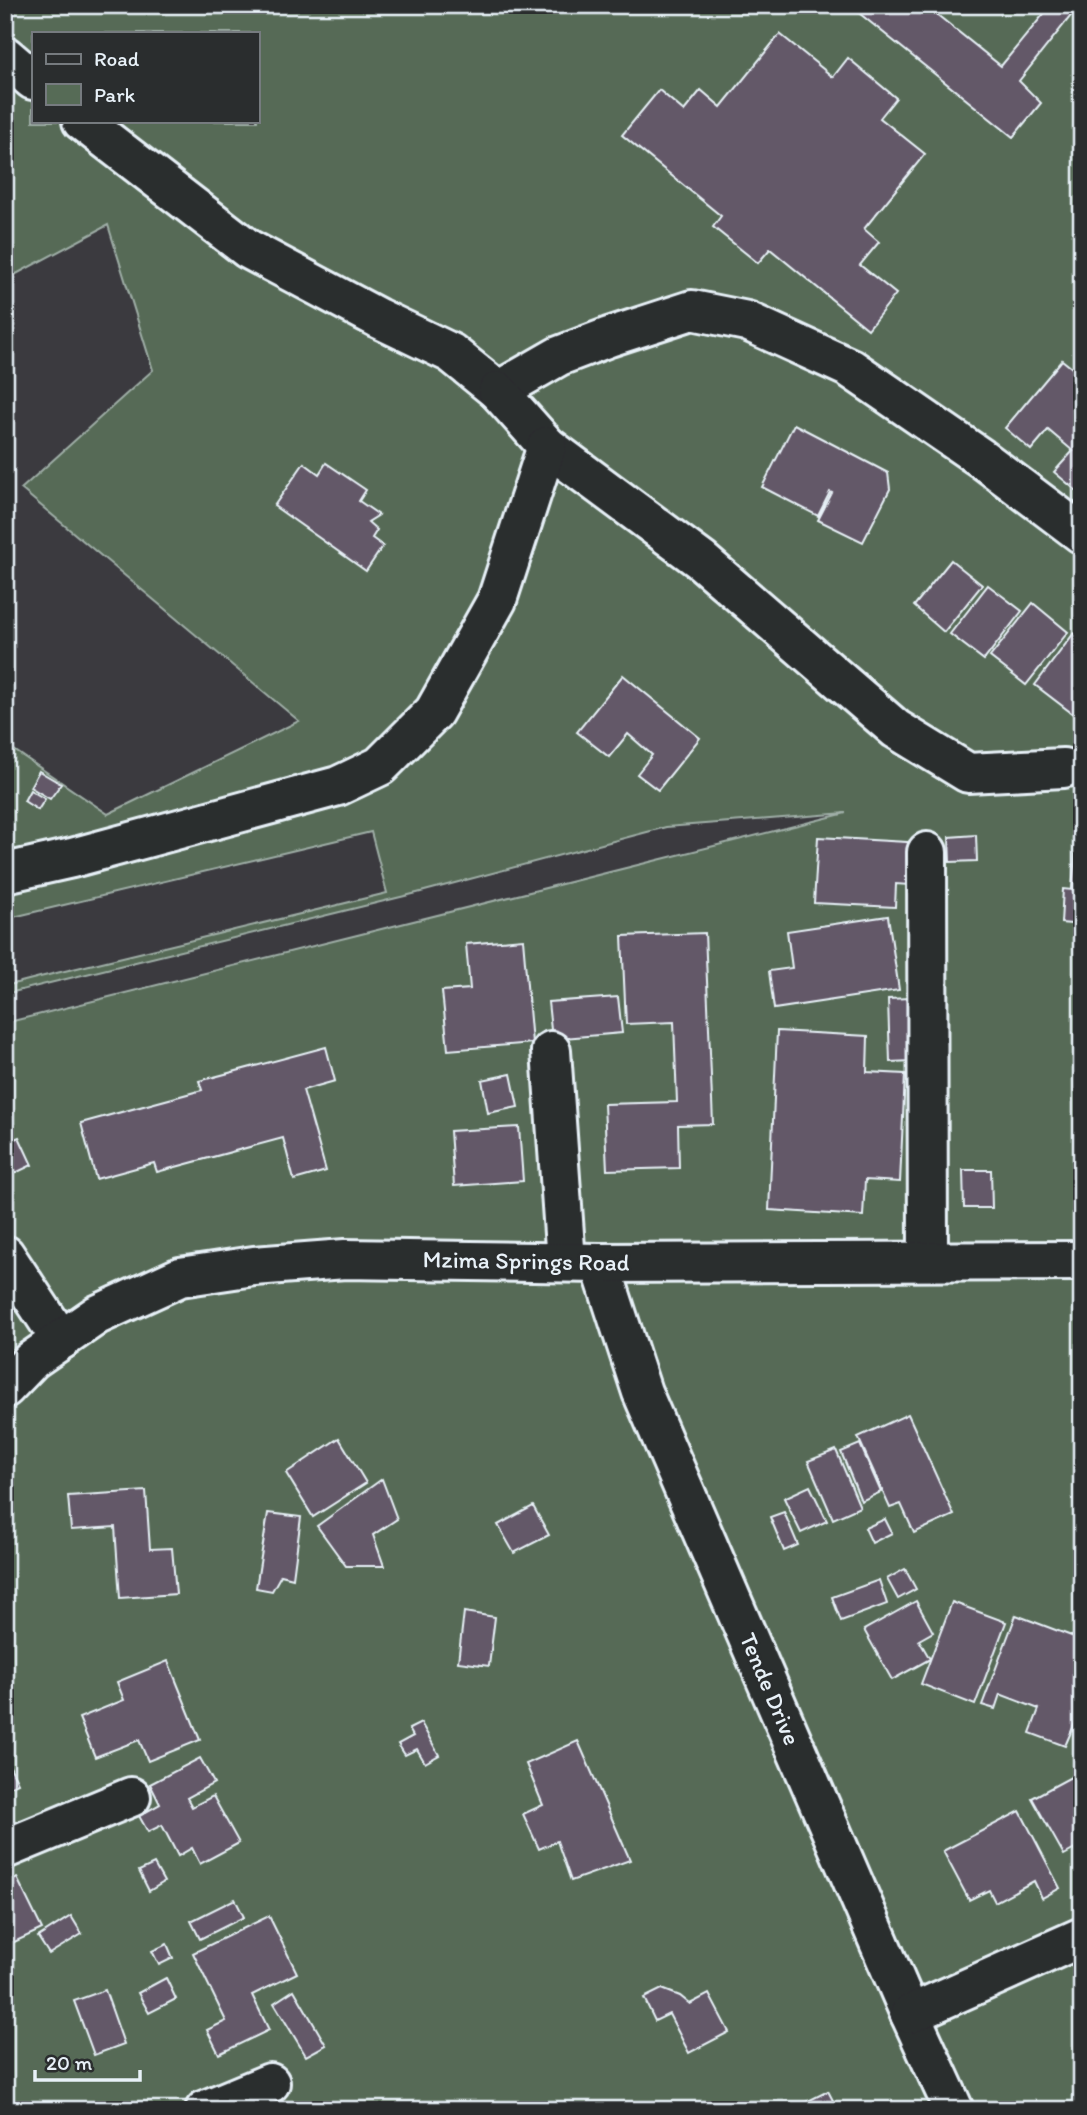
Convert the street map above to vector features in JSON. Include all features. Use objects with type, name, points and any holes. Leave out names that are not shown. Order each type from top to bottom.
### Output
[{"type":"street","points":[[5,56],[32,78]]},
{"type":"street","points":[[83,122],[248,249],[377,318],[451,353],[498,391],[547,446],[702,561],[896,729],[968,773],[1063,768]]},
{"type":"street","points":[[498,391],[559,356],[692,310],[747,321],[850,368],[981,458],[1082,534]]},
{"type":"street","points":[[5,873],[72,858],[338,786],[380,766],[434,712],[497,600],[547,446]]},
{"type":"street","points":[[927,852],[928,1261]]},
{"type":"street","name":"Tende Drive","points":[[551,1051],[583,1262],[954,2110]]},
{"type":"street","points":[[5,1255],[61,1340]]},
{"type":"street","name":"Mzima Springs Road","points":[[5,1388],[32,1360],[97,1315],[180,1278],[254,1266],[345,1259],[583,1262],[1082,1261]]},
{"type":"street","points":[[5,1849],[131,1797]]},
{"type":"street","points":[[910,2014],[1082,1937]]},
{"type":"street","points":[[205,2110],[270,2083]]},
{"type":"green space","points":[[5,5],[1082,5],[1082,2110],[5,2110],[5,1023],[846,813],[666,827],[417,893],[5,994],[5,986],[387,893],[371,832],[5,919],[5,744],[108,814],[299,721],[21,489],[153,370],[108,225],[5,280]]},
{"type":"building","points":[[849,5],[925,5],[1001,66],[1051,5],[1082,5],[1082,18],[1074,12],[1019,81],[1041,103],[1013,137]]},
{"type":"building","points":[[780,34],[833,77],[848,58],[896,98],[880,118],[925,154],[864,229],[879,242],[860,265],[896,294],[868,329],[770,249],[758,263],[713,227],[721,216],[622,135],[659,90],[684,111],[701,90],[721,107]]},
{"type":"building","points":[[1062,360],[1082,376],[1082,487],[1078,492],[1054,472],[1073,451],[1048,430],[1031,450],[1005,428]]},
{"type":"building","points":[[794,424],[888,473],[890,489],[863,542],[818,520],[832,493],[830,492],[818,516],[762,487]]},
{"type":"building","points":[[304,463],[319,474],[326,463],[366,490],[359,501],[379,515],[368,522],[377,530],[372,538],[383,546],[366,571],[274,506]]},
{"type":"building","points":[[951,560],[982,585],[944,632],[914,606]]},
{"type":"building","points":[[988,585],[1022,611],[984,660],[950,634]]},
{"type":"building","points":[[1033,603],[1068,632],[1026,685],[990,657]]},
{"type":"building","points":[[1074,633],[1082,639],[1082,702],[1073,714],[1035,685]]},
{"type":"building","points":[[623,675],[700,738],[658,790],[637,774],[652,755],[628,734],[609,757],[577,732]]},
{"type":"building","points":[[39,771],[61,784],[50,799],[30,787]]},
{"type":"building","points":[[30,790],[45,799],[38,810],[24,801]]},
{"type":"building","points":[[1078,819],[1082,819],[1082,925],[1061,923],[1063,889],[1072,890]]},
{"type":"building","points":[[976,835],[977,861],[950,862],[949,837]]},
{"type":"building","points":[[818,837],[925,843],[923,886],[896,884],[895,907],[814,903]]},
{"type":"building","points":[[888,916],[899,990],[774,1009],[769,971],[792,968],[787,931]]},
{"type":"building","points":[[705,933],[713,1124],[678,1125],[679,1168],[607,1170],[604,1104],[677,1102],[674,1022],[626,1024],[622,936]]},
{"type":"building","points":[[523,939],[532,1043],[448,1050],[442,991],[470,989],[466,944]]},
{"type":"building","points":[[618,997],[622,1033],[552,1039],[548,1002]]},
{"type":"building","points":[[910,998],[913,1061],[890,1062],[888,999]]},
{"type":"building","points":[[777,1031],[868,1036],[867,1072],[905,1074],[900,1182],[865,1180],[863,1216],[769,1210]]},
{"type":"building","points":[[326,1047],[335,1081],[303,1090],[326,1171],[294,1180],[283,1138],[157,1172],[154,1163],[96,1179],[81,1123],[202,1090],[199,1081]]},
{"type":"building","points":[[511,1074],[518,1107],[488,1113],[482,1080]]},
{"type":"building","points":[[519,1127],[523,1181],[454,1186],[450,1131]]},
{"type":"building","points":[[19,1137],[32,1165],[5,1178],[5,1143]]},
{"type":"building","points":[[963,1170],[991,1170],[992,1208],[964,1208]]},
{"type":"building","points":[[908,1414],[954,1515],[914,1533],[901,1504],[890,1508],[858,1437]]},
{"type":"building","points":[[339,1438],[366,1483],[313,1517],[286,1473]]},
{"type":"building","points":[[860,1444],[881,1492],[861,1501],[841,1452]]},
{"type":"building","points":[[836,1450],[860,1507],[833,1519],[808,1461]]},
{"type":"building","points":[[382,1479],[397,1519],[373,1535],[384,1566],[346,1566],[317,1526]]},
{"type":"building","points":[[810,1486],[827,1521],[801,1533],[784,1498]]},
{"type":"building","points":[[146,1491],[150,1549],[172,1548],[176,1594],[120,1598],[115,1527],[71,1530],[68,1496]]},
{"type":"building","points":[[533,1506],[549,1535],[514,1553],[498,1525]]},
{"type":"building","points":[[784,1512],[798,1545],[784,1551],[770,1517]]},
{"type":"building","points":[[268,1513],[301,1517],[293,1578],[281,1575],[272,1591],[256,1588]]},
{"type":"building","points":[[885,1519],[892,1533],[872,1543],[865,1528]]},
{"type":"building","points":[[905,1569],[916,1589],[898,1599],[887,1579]]},
{"type":"building","points":[[879,1580],[887,1604],[841,1621],[832,1597]]},
{"type":"building","points":[[916,1601],[933,1632],[919,1640],[930,1659],[892,1680],[864,1630]]},
{"type":"building","points":[[952,1602],[1006,1622],[975,1705],[921,1684]]},
{"type":"building","points":[[464,1612],[495,1617],[489,1666],[458,1662]]},
{"type":"building","points":[[1016,1615],[1082,1640],[1082,1725],[1075,1723],[1065,1746],[1030,1733],[1039,1709],[1000,1694],[995,1709],[982,1705]]},
{"type":"building","points":[[168,1661],[200,1740],[148,1761],[139,1740],[95,1757],[79,1718],[124,1700],[117,1682]]},
{"type":"building","points":[[421,1723],[439,1755],[425,1763],[417,1749],[405,1755],[398,1744],[413,1736],[409,1729]]},
{"type":"building","points":[[578,1741],[630,1860],[571,1881],[557,1841],[539,1849],[523,1814],[543,1805],[526,1764]]},
{"type":"building","points":[[5,1756],[18,1783],[5,1789]]},
{"type":"building","points":[[200,1758],[214,1783],[187,1798],[192,1807],[213,1796],[239,1843],[200,1864],[192,1848],[178,1856],[162,1825],[148,1832],[139,1816],[160,1804],[150,1784]]},
{"type":"building","points":[[1082,1771],[1082,1845],[1064,1855],[1032,1798]]},
{"type":"building","points":[[1020,1811],[1060,1888],[1042,1898],[1034,1881],[995,1902],[989,1890],[969,1900],[943,1851]]},
{"type":"building","points":[[154,1864],[164,1882],[149,1891],[139,1871]]},
{"type":"building","points":[[17,1878],[42,1929],[10,1944],[5,1935],[5,1884]]},
{"type":"building","points":[[235,1899],[244,1917],[200,1939],[191,1921]]},
{"type":"building","points":[[71,1916],[82,1934],[49,1954],[38,1937]]},
{"type":"building","points":[[269,1916],[297,1973],[252,1995],[269,2030],[219,2054],[207,2030],[226,2021],[193,1953]]},
{"type":"building","points":[[167,1944],[173,1958],[159,1965],[152,1951]]},
{"type":"building","points":[[166,1978],[176,1999],[149,2013],[138,1993]]},
{"type":"building","points":[[662,1989],[680,1996],[690,2004],[709,1994],[729,2032],[689,2053],[669,2014],[655,2021],[644,1998]]},
{"type":"building","points":[[105,1990],[124,2044],[94,2055],[74,2001]]},
{"type":"building","points":[[294,1990],[326,2045],[306,2056],[274,2003]]},
{"type":"building","points":[[828,2091],[838,2110],[790,2110]]}]
